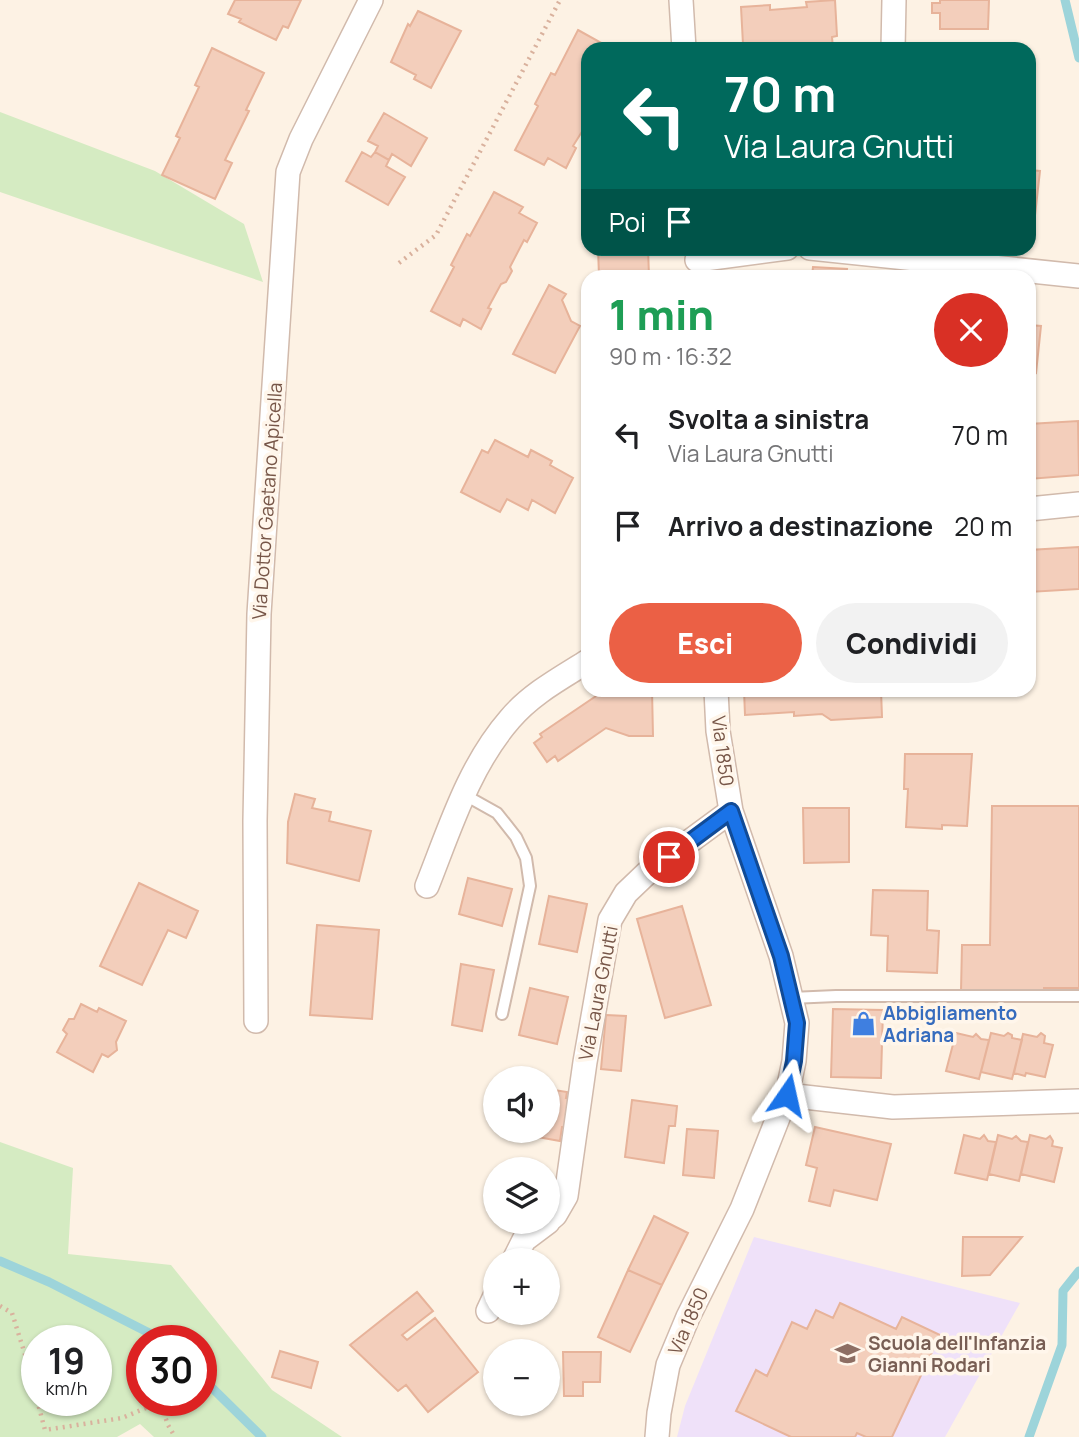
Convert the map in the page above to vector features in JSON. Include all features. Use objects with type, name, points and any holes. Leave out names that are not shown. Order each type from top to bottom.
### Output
[{"type":"street","name":"Via Dottor Gaetano Apicella","points":[[256,1021],[255,821],[259,614],[288,172],[301,139],[371,0]]},
{"type":"street","points":[[681,0],[684,42]]},
{"type":"street","points":[[893,42],[894,0]]},
{"type":"street","points":[[697,262],[736,256]]},
{"type":"street","points":[[920,256],[1031,270]]},
{"type":"street","points":[[1036,271],[1079,276]]},
{"type":"street","points":[[1036,508],[1079,504]]},
{"type":"street","points":[[427,886],[463,794],[487,749],[512,717],[542,690],[581,665]]},
{"type":"street","name":"Via 1850","points":[[657,1437],[668,1365],[688,1317],[742,1209],[787,1095],[794,1061],[797,1023],[781,956],[731,811],[718,732],[716,697]]},
{"type":"street","name":"Via Laura Gnutti","points":[[560,1206],[566,1196],[584,1062],[610,920],[626,893],[648,873],[731,811]]},
{"type":"street","points":[[787,1095],[893,1107],[1079,1101]]},
{"type":"street","name":"Via Laura Gnutti","points":[[520,1248],[532,1234]]},
{"type":"lane","points":[[463,794],[497,813],[516,837],[526,858],[530,886],[502,1014]]},
{"type":"lane","points":[[791,999],[836,996],[1079,996]]},
{"type":"path","points":[[398,263],[436,235],[560,0]]},
{"type":"path","points":[[0,1306],[12,1313],[21,1344]]},
{"type":"path","points":[[41,1416],[45,1430],[122,1418],[160,1402],[175,1437]]},
{"type":"shaded area","name":"Scuola dell'Infanzia Gianni Rodari","points":[[754,1237],[1020,1303],[945,1437],[677,1437],[685,1406]]},
{"type":"green space","points":[[0,112],[155,171],[244,224],[263,282],[0,192]]},
{"type":"green space","points":[[0,1142],[73,1168],[68,1254],[171,1265],[272,1390],[342,1437],[154,1437],[140,1424],[117,1437],[0,1437]]},
{"type":"building","points":[[235,0],[301,0],[288,28],[283,26],[276,40],[228,14]]},
{"type":"building","points":[[835,0],[837,36],[832,37],[832,42],[743,42],[741,7],[770,5],[770,10],[807,7],[806,2]]},
{"type":"building","points":[[940,0],[989,0],[988,29],[940,29],[940,13],[932,13],[932,3],[940,3]]},
{"type":"building","points":[[418,11],[461,31],[431,88],[414,79],[416,75],[391,62],[408,24],[410,26]]},
{"type":"building","points":[[578,30],[600,42],[581,42],[581,133],[573,146],[576,148],[566,168],[548,158],[544,165],[515,150],[538,106],[535,104],[551,73],[555,75]]},
{"type":"building","points":[[212,48],[264,73],[225,160],[232,163],[215,199],[162,175],[180,138],[176,136],[199,87],[195,85]]},
{"type":"building","points":[[384,113],[427,138],[411,166],[392,154],[389,160],[375,152],[378,146],[368,141]]},
{"type":"building","points":[[362,152],[371,157],[375,152],[389,160],[386,166],[405,177],[388,205],[346,181]]},
{"type":"building","points":[[1036,171],[1040,171],[1036,206]]},
{"type":"building","points":[[494,192],[523,207],[519,213],[537,223],[527,242],[524,240],[510,267],[512,271],[506,282],[501,284],[488,308],[491,309],[481,329],[463,319],[460,326],[431,311],[454,267],[451,265],[467,234],[470,236]]},
{"type":"building","points":[[598,256],[648,256],[649,270],[599,270]]},
{"type":"building","points":[[813,267],[847,269],[847,270],[813,270]]},
{"type":"building","points":[[549,285],[566,294],[562,300],[571,321],[580,326],[555,373],[513,354]]},
{"type":"building","points":[[1036,326],[1041,326],[1036,373]]},
{"type":"building","points":[[1078,421],[1079,475],[1036,478],[1036,424]]},
{"type":"building","points":[[495,440],[528,457],[531,450],[552,461],[550,465],[573,478],[555,513],[532,500],[528,510],[507,499],[500,512],[461,492],[482,450],[488,453]]},
{"type":"building","points":[[1079,547],[1079,589],[1036,592],[1036,550]]},
{"type":"building","points":[[595,697],[652,697],[653,736],[629,736],[606,728],[558,761],[555,756],[547,762],[534,743],[542,737],[540,734]]},
{"type":"building","points":[[744,697],[881,697],[882,717],[831,720],[822,714],[794,716],[794,712],[745,715]]},
{"type":"building","points":[[905,754],[972,754],[967,826],[942,825],[942,829],[906,827],[908,789],[904,789]]},
{"type":"building","points":[[295,794],[315,799],[312,808],[331,812],[329,821],[371,831],[359,881],[287,863],[288,822]]},
{"type":"building","points":[[992,806],[1079,806],[1079,988],[1044,988],[1044,992],[961,991],[962,945],[990,945]]},
{"type":"building","points":[[803,808],[849,808],[849,862],[804,863]]},
{"type":"building","points":[[468,878],[512,889],[502,926],[459,914]]},
{"type":"building","points":[[139,883],[198,911],[186,938],[168,930],[142,985],[100,966]]},
{"type":"building","points":[[873,890],[928,891],[927,930],[939,931],[937,973],[887,971],[888,936],[871,935]]},
{"type":"building","points":[[549,896],[587,904],[577,952],[539,944]]},
{"type":"building","points":[[682,906],[711,1005],[665,1018],[637,919]]},
{"type":"building","points":[[317,925],[379,930],[372,1019],[310,1015]]},
{"type":"building","points":[[461,964],[494,970],[482,1031],[452,1025]]},
{"type":"building","points":[[530,988],[568,997],[557,1044],[519,1035]]},
{"type":"building","points":[[81,1004],[97,1012],[99,1008],[126,1021],[116,1042],[117,1050],[108,1057],[102,1054],[93,1072],[57,1052],[67,1034],[63,1030],[69,1019],[74,1019]]},
{"type":"building","points":[[833,1009],[883,1010],[881,1078],[831,1077]]},
{"type":"building","points":[[606,1015],[626,1016],[621,1071],[601,1069]]},
{"type":"building","points":[[956,1033],[973,1037],[976,1034],[981,1039],[989,1040],[979,1079],[946,1071]]},
{"type":"building","points":[[991,1033],[1004,1036],[1008,1033],[1012,1038],[1022,1040],[1012,1079],[981,1072]]},
{"type":"building","points":[[1041,1033],[1045,1036],[1044,1043],[1053,1045],[1045,1077],[1014,1073],[1023,1034],[1037,1037]]},
{"type":"building","points":[[560,1091],[567,1092],[566,1098],[570,1098],[566,1127],[562,1127],[560,1141]]},
{"type":"building","points":[[632,1100],[677,1106],[675,1126],[669,1126],[664,1163],[625,1157]]},
{"type":"building","points":[[815,1127],[891,1144],[877,1200],[834,1190],[830,1206],[809,1201],[817,1168],[806,1165]]},
{"type":"building","points":[[687,1129],[718,1131],[714,1178],[683,1175]]},
{"type":"building","points":[[964,1135],[980,1139],[984,1135],[988,1141],[996,1142],[987,1180],[955,1173]]},
{"type":"building","points":[[998,1135],[1012,1139],[1016,1136],[1021,1141],[1028,1142],[1019,1181],[989,1174]]},
{"type":"building","points":[[1030,1135],[1046,1139],[1050,1136],[1052,1146],[1062,1148],[1054,1182],[1021,1174]]},
{"type":"building","points":[[654,1216],[688,1233],[662,1285],[628,1270]]},
{"type":"building","points":[[963,1237],[1022,1237],[990,1275],[962,1276]]},
{"type":"building","points":[[628,1270],[662,1285],[630,1352],[598,1337]]},
{"type":"building","points":[[417,1292],[433,1311],[402,1335],[407,1340],[435,1318],[478,1372],[428,1412],[406,1385],[398,1391],[350,1345]]},
{"type":"building","points":[[840,1303],[896,1329],[902,1317],[940,1335],[892,1437],[866,1437],[857,1433],[855,1437],[791,1437],[736,1411],[756,1370],[767,1376],[792,1322],[807,1329],[816,1310],[833,1318]]},
{"type":"building","points":[[280,1351],[318,1362],[311,1388],[272,1377]]},
{"type":"building","points":[[563,1352],[601,1352],[600,1382],[583,1382],[583,1396],[564,1396]]},
{"type":"waterway","points":[[1065,0],[1079,58]]},
{"type":"waterway","points":[[0,1261],[49,1282],[134,1325]]},
{"type":"waterway","points":[[1029,1437],[1062,1345],[1063,1291],[1079,1271]]},
{"type":"waterway","points":[[217,1393],[262,1437]]},
{"type":"place","name":"Abbigliamento Adriana","points":[[863,1024]]},
{"type":"place","name":"Scuola dell'Infanzia Gianni Rodari","points":[[848,1354]]},
{"type":"route","points":[[669,857],[731,811],[781,956],[797,1023],[794,1061],[787,1095]]}]
